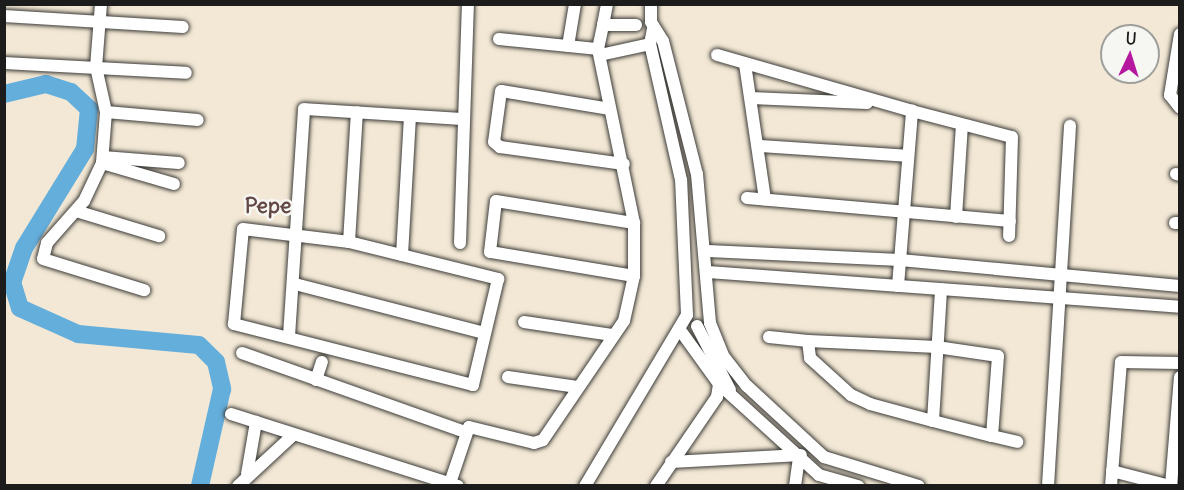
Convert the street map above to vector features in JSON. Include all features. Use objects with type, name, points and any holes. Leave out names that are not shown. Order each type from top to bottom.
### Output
[{"type":"street","points":[[101,4],[96,67],[106,112],[103,160],[76,211],[54,233],[43,259],[144,291]]},
{"type":"street","points":[[460,243],[468,4]]},
{"type":"street","points":[[568,46],[575,4]]},
{"type":"street","points":[[231,414],[454,484],[465,432],[474,425],[539,443],[612,335],[624,321],[634,276],[634,223],[624,164],[599,52],[608,25],[607,4]]},
{"type":"street","points":[[585,486],[687,315],[681,180],[650,44],[651,4]]},
{"type":"street","points":[[4,16],[183,27]]},
{"type":"street","points":[[608,25],[633,30],[636,25],[652,26]]},
{"type":"street","points":[[652,26],[663,41],[697,174],[708,251],[711,326],[724,357],[747,386],[811,446],[833,461],[916,485]]},
{"type":"street","points":[[1179,34],[1170,95],[1179,108]]},
{"type":"street","points":[[498,39],[568,46],[599,52],[650,44]]},
{"type":"street","points":[[717,55],[877,104],[912,111],[1014,140],[1009,236]]},
{"type":"street","points":[[4,63],[186,73]]},
{"type":"street","points":[[746,64],[765,200]]},
{"type":"street","points":[[610,109],[501,91],[494,142],[500,147],[624,164]]},
{"type":"street","points":[[751,98],[877,104]]},
{"type":"street","points":[[289,336],[295,284],[304,109],[464,119]]},
{"type":"street","points":[[898,286],[912,111]]},
{"type":"street","points":[[106,112],[198,120]]},
{"type":"street","points":[[349,242],[357,112]]},
{"type":"street","points":[[402,255],[410,116]]},
{"type":"street","points":[[956,217],[962,125]]},
{"type":"street","points":[[1048,486],[1062,300],[1070,126]]},
{"type":"street","points":[[759,146],[908,156]]},
{"type":"street","points":[[103,160],[176,163],[169,183],[103,160]]},
{"type":"street","points":[[747,198],[1010,221]]},
{"type":"street","points":[[634,223],[496,201],[490,252],[634,276]]},
{"type":"street","points":[[76,211],[159,236]]},
{"type":"street","points":[[243,229],[297,233],[349,242],[498,279],[473,385],[233,322],[243,229]]},
{"type":"street","points":[[708,251],[900,261],[1179,286]]},
{"type":"street","points":[[708,272],[1179,307]]},
{"type":"street","points":[[295,284],[485,333]]},
{"type":"street","points":[[933,421],[941,289]]},
{"type":"street","points":[[524,322],[612,335]]},
{"type":"street","points":[[697,326],[733,396]]},
{"type":"street","points":[[680,330],[711,326]]},
{"type":"street","points":[[680,330],[719,384],[819,475],[858,486]]},
{"type":"street","points":[[769,337],[937,347],[998,356],[993,436]]},
{"type":"street","points":[[808,341],[810,358],[851,395],[933,421],[1017,442]]},
{"type":"street","points":[[242,353],[465,432]]},
{"type":"street","points":[[316,380],[322,362]]},
{"type":"street","points":[[1111,486],[1121,362],[1179,363]]},
{"type":"street","points":[[508,377],[577,387]]},
{"type":"street","points":[[1112,471],[1171,486],[1177,436],[1179,377]]},
{"type":"street","points":[[656,486],[670,462],[710,406],[719,384]]},
{"type":"street","points":[[710,406],[733,396]]},
{"type":"street","points":[[247,474],[256,422]]},
{"type":"street","points":[[238,486],[247,474],[293,435]]},
{"type":"street","points":[[670,462],[799,456],[811,446]]},
{"type":"street","points":[[795,486],[799,456]]},
{"type":"waterway","points":[[4,94],[46,84],[71,92],[89,109],[85,149],[24,248],[12,282],[20,308],[78,334],[199,345],[216,362],[222,389],[200,486]]},
{"type":"district","name":"Pepe","points":[[268,206]]}]
